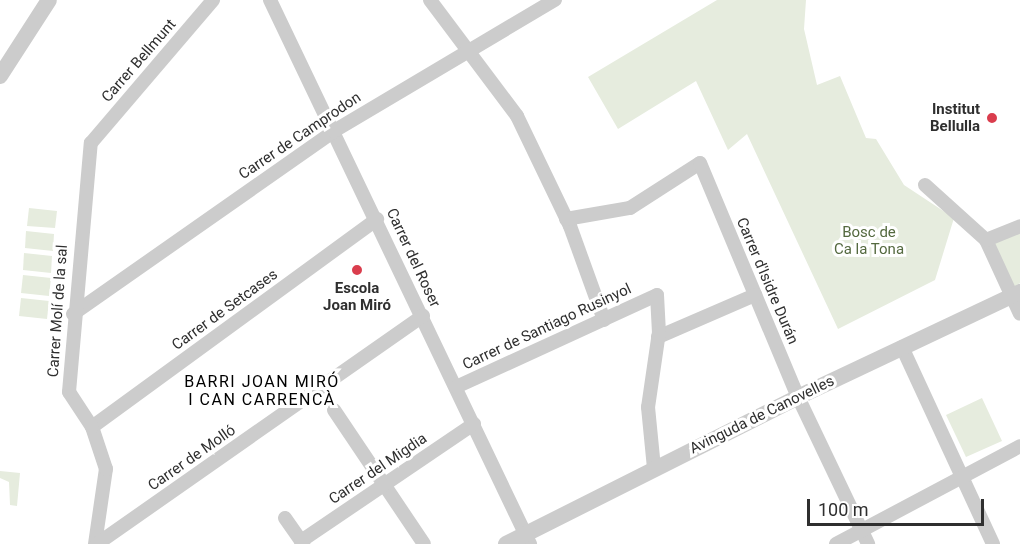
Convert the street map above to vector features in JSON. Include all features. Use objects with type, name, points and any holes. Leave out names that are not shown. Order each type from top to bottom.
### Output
[{"type":"street","points":[[0,76],[49,0]]},
{"type":"street","name":"Carrer Bellmunt","points":[[91,143],[213,0]]},
{"type":"street","name":"Carrer del Roser","points":[[270,0],[377,219],[527,538]]},
{"type":"street","points":[[430,0],[517,116],[566,219],[604,320]]},
{"type":"street","name":"Carrer de Camprodon","points":[[73,314],[334,130],[555,0]]},
{"type":"street","name":"Carrer Molí de la sal","points":[[91,143],[73,314],[69,392],[92,427],[106,469],[96,544]]},
{"type":"street","name":"Carrer d'Isidre Durán","points":[[566,219],[630,208],[700,163],[798,398],[868,544]]},
{"type":"street","points":[[926,185],[986,240],[1016,294],[1020,314]]},
{"type":"street","name":"Carrer de Setcases","points":[[92,427],[377,219]]},
{"type":"street","points":[[986,240],[1020,226]]},
{"type":"street","name":"Avinguda de Canovelles","points":[[506,544],[527,538],[654,468],[1016,294]]},
{"type":"street","name":"Carrer de Santiago Rusinyol","points":[[456,387],[657,295],[658,337],[648,407],[654,468]]},
{"type":"street","points":[[658,337],[755,295]]},
{"type":"street","name":"Carrer de Molló","points":[[96,544],[423,316]]},
{"type":"street","points":[[902,347],[993,544]]},
{"type":"street","points":[[334,410],[424,544]]},
{"type":"street","name":"Carrer del Migdia","points":[[302,543],[474,424]]},
{"type":"street","points":[[836,544],[1020,446]]},
{"type":"street","points":[[285,518],[302,543]]},
{"type":"green space","name":"Bosc de Ca la Tona","points":[[717,0],[806,0],[804,29],[817,85],[840,76],[866,138],[876,139],[904,185],[954,218],[935,280],[838,329],[747,134],[728,150],[696,81],[618,129],[588,77]]},
{"type":"green space","points":[[29,208],[57,211],[55,228],[27,226]]},
{"type":"green space","points":[[26,231],[54,234],[53,251],[25,248]]},
{"type":"green space","points":[[1020,231],[1020,283],[1013,288],[990,243]]},
{"type":"green space","points":[[24,253],[52,256],[51,273],[23,270]]},
{"type":"green space","points":[[23,275],[51,278],[49,296],[21,293]]},
{"type":"green space","points":[[21,298],[49,301],[47,319],[19,316]]},
{"type":"green space","points":[[982,398],[1002,441],[966,457],[946,415]]},
{"type":"green space","points":[[0,471],[20,473],[17,506],[10,505],[9,482],[0,478]]},
{"type":"place","name":"Institut Bellulla","points":[[992,118]]},
{"type":"place","name":"Escola Joan Miró","points":[[357,270]]},
{"type":"district","name":"BARRI JOAN MIRÓ I CAN CARRENCÀ","points":[[262,391]]}]
